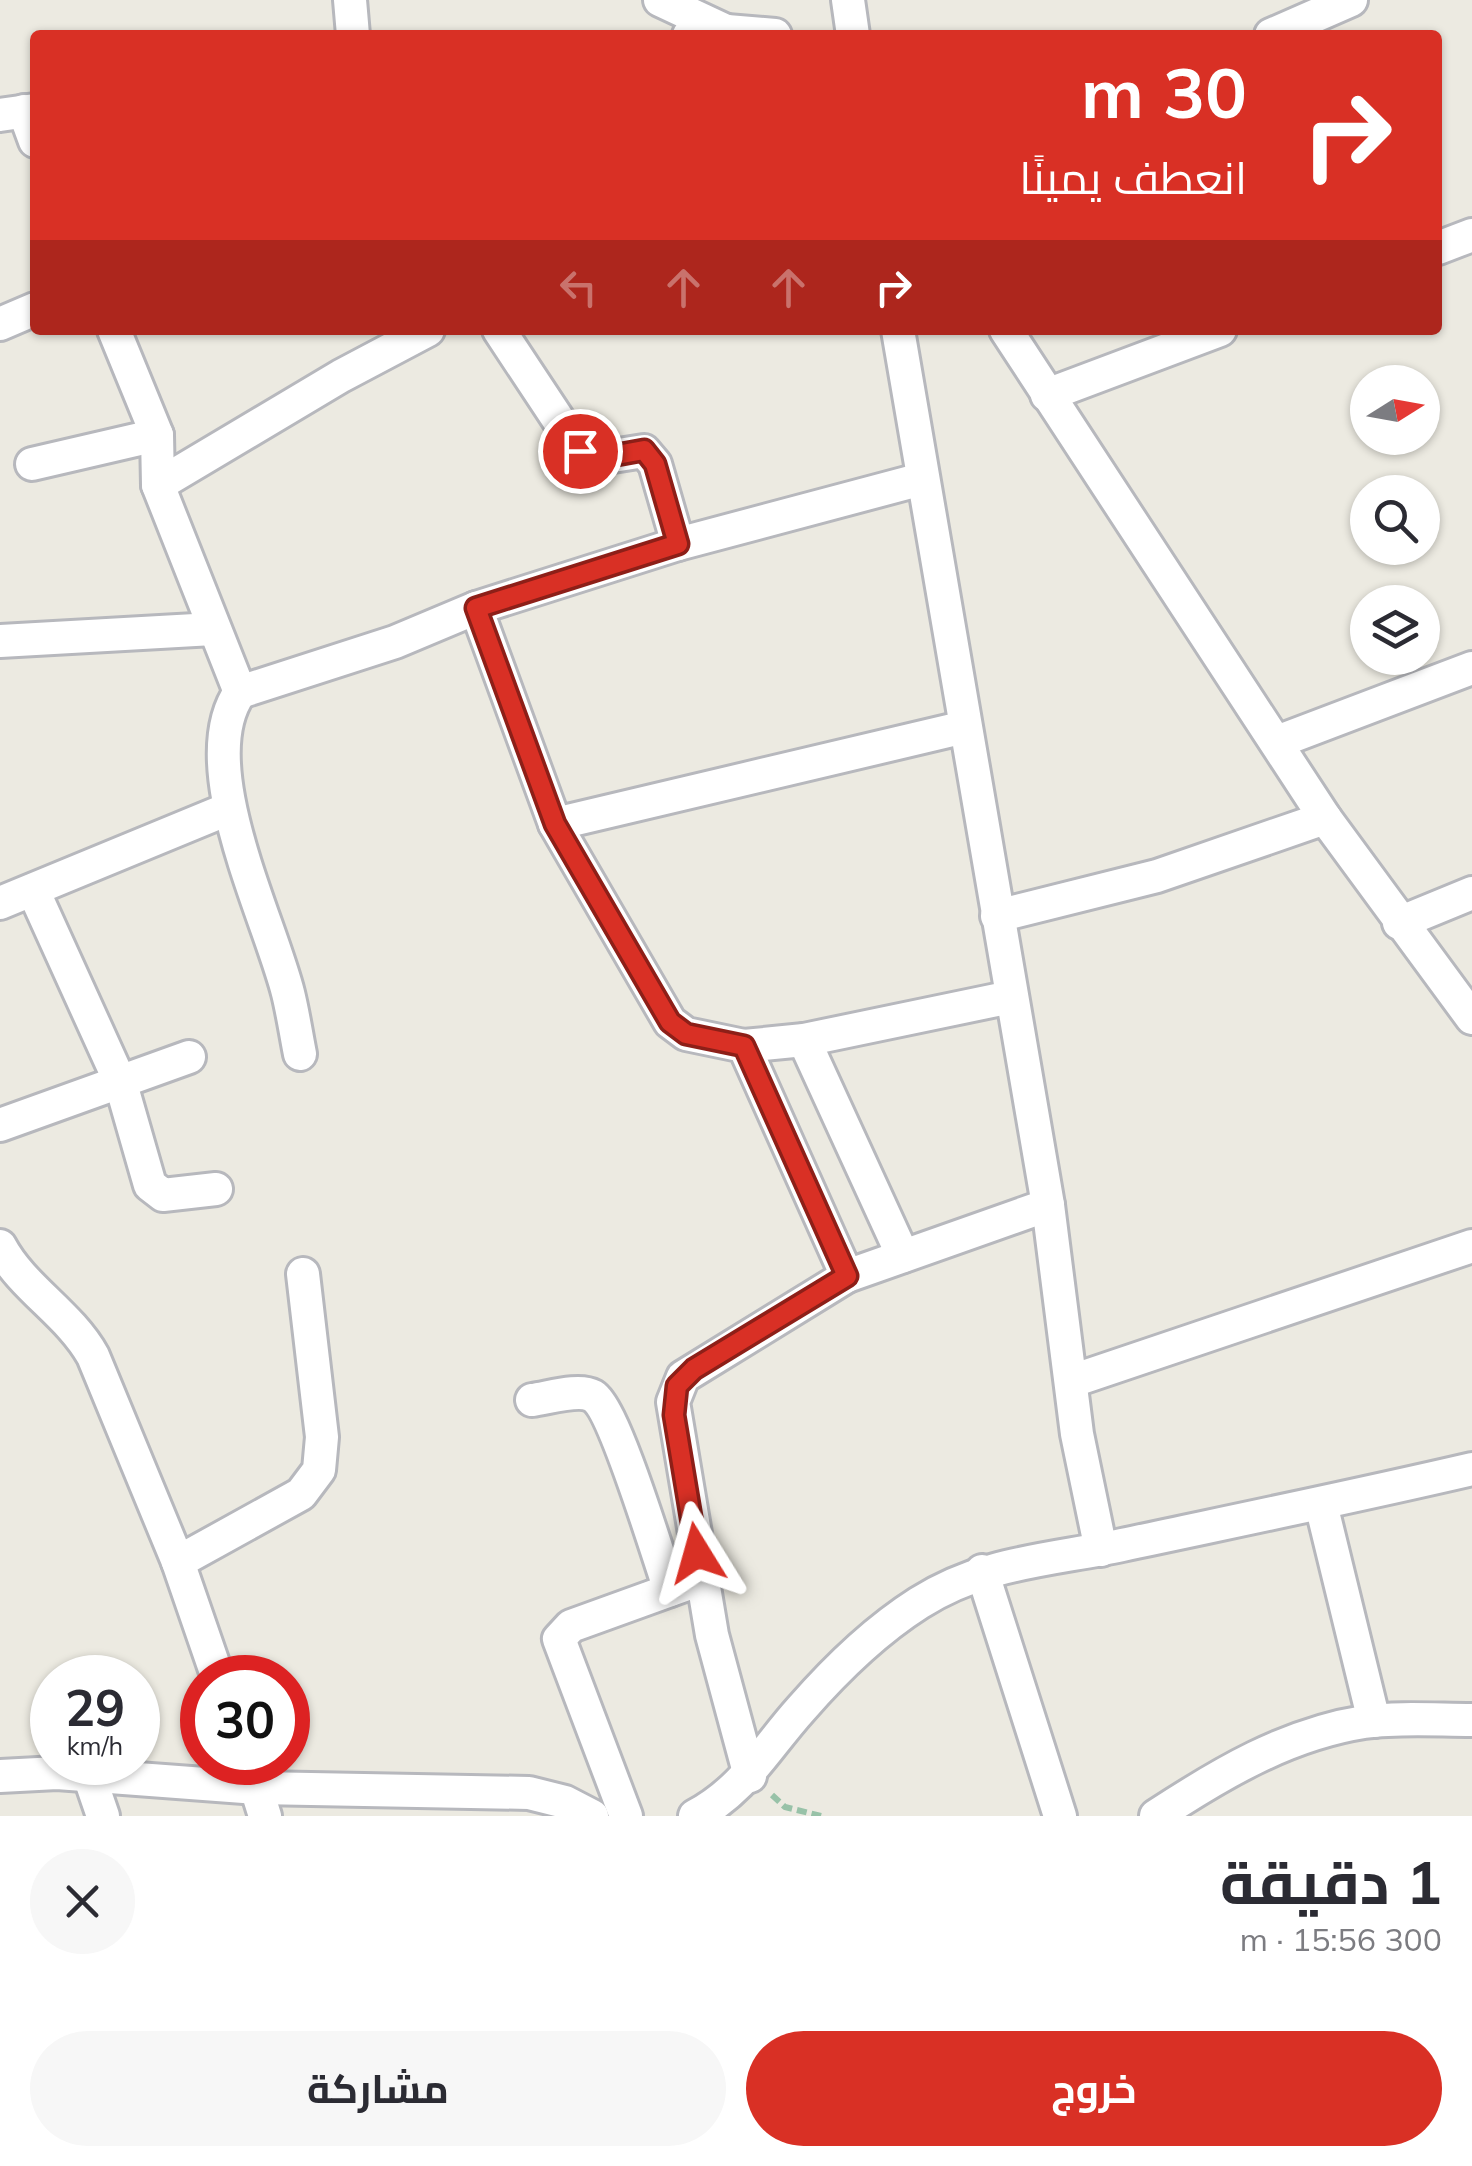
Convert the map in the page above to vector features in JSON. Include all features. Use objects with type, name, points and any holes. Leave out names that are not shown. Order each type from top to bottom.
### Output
[{"type":"street","points":[[350,0],[353,30]]},
{"type":"street","points":[[660,0],[725,30]]},
{"type":"street","points":[[848,0],[853,30]]},
{"type":"street","points":[[1282,30],[1351,0]]},
{"type":"street","points":[[1442,246],[1472,234]]},
{"type":"street","points":[[0,324],[30,311]]},
{"type":"street","points":[[116,335],[157,435],[158,485],[240,692]]},
{"type":"street","points":[[158,485],[340,376],[418,335]]},
{"type":"street","points":[[502,335],[580,451],[600,458],[644,450],[655,464],[678,544]]},
{"type":"street","points":[[899,335],[1048,1205],[1076,1434],[1101,1550]]},
{"type":"street","points":[[1009,335],[1325,818],[1472,1018]]},
{"type":"street","points":[[1047,396],[1207,335]]},
{"type":"street","points":[[32,464],[157,435]]},
{"type":"street","points":[[300,1054],[288,992],[228,809],[225,730],[229,708],[240,692],[395,642],[476,608],[678,544],[922,479]]},
{"type":"street","points":[[476,608],[555,824],[670,1022],[686,1034],[744,1046],[804,1040],[1011,997]]},
{"type":"street","points":[[0,641],[213,628]]},
{"type":"street","points":[[1277,742],[1472,668]]},
{"type":"street","points":[[555,824],[965,727]]},
{"type":"street","points":[[0,903],[228,809]]},
{"type":"street","points":[[997,916],[1156,876],[1325,818]]},
{"type":"street","points":[[33,890],[121,1084],[150,1185],[164,1194],[216,1189]]},
{"type":"street","points":[[1399,923],[1472,893]]},
{"type":"street","points":[[804,1040],[903,1256]]},
{"type":"street","points":[[744,1046],[847,1276]]},
{"type":"street","points":[[0,1125],[189,1057]]},
{"type":"street","points":[[685,1585],[674,1415],[677,1386],[694,1369],[847,1276],[1048,1205]]},
{"type":"street","points":[[0,1246],[39,1296],[81,1335],[93,1356],[178,1562],[210,1655]]},
{"type":"street","points":[[1072,1381],[1472,1246]]},
{"type":"street","points":[[178,1562],[301,1494],[320,1470],[322,1437],[303,1274]]},
{"type":"street","points":[[532,1400],[582,1393],[599,1402],[685,1585],[750,1776]]},
{"type":"street","points":[[696,1816],[723,1801],[750,1776],[799,1711],[873,1638],[917,1604],[982,1571],[1321,1504],[1472,1468]]},
{"type":"street","points":[[1321,1504],[1374,1722]]},
{"type":"street","points":[[982,1571],[1060,1816]]},
{"type":"street","points":[[626,1816],[559,1639],[571,1626],[685,1585]]},
{"type":"street","points":[[1156,1816],[1215,1777],[1294,1740],[1374,1722],[1472,1720]]},
{"type":"street","points":[[0,1776],[30,1775]]},
{"type":"street","points":[[160,1780],[257,1789],[529,1793],[564,1802],[592,1816]]},
{"type":"street","points":[[93,1785],[103,1816]]},
{"type":"path","points":[[750,1776],[785,1807],[821,1816]]},
{"type":"route","points":[[580,451],[600,458],[644,450],[655,464],[678,544],[476,608],[555,824],[572,855],[658,1008],[670,1022],[686,1034],[744,1046],[847,1276],[694,1369],[677,1386],[674,1415],[697,1553]]}]
